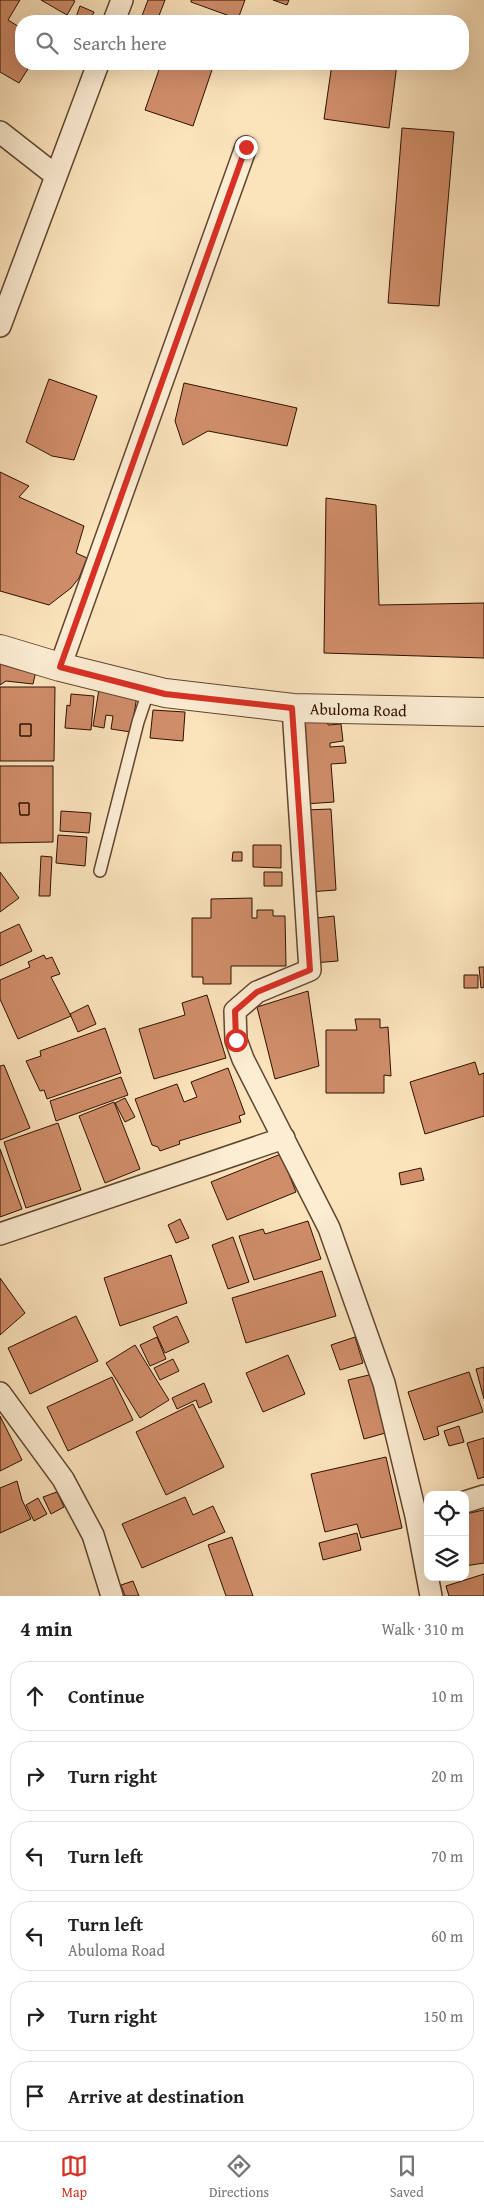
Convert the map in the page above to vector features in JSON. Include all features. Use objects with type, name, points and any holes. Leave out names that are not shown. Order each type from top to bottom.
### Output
[{"type":"street","points":[[116,15],[122,0]]},
{"type":"street","points":[[0,326],[96,70]]},
{"type":"street","points":[[0,132],[56,175]]},
{"type":"street","points":[[60,667],[246,147]]},
{"type":"street","name":"Abuloma Road","points":[[0,649],[60,667],[165,694],[292,708],[484,712]]},
{"type":"street","points":[[292,708],[310,970],[257,992],[235,1011],[236,1040],[243,1059],[284,1138],[332,1238],[384,1383],[422,1515],[431,1596]]},
{"type":"street","points":[[0,1234],[284,1138]]},
{"type":"street","points":[[0,1393],[67,1487],[93,1535],[112,1596]]},
{"type":"street","points":[[469,1501],[484,1496]]},
{"type":"lane","points":[[100,871],[138,722],[149,689]]},
{"type":"building","points":[[0,0],[20,0],[8,20],[15,24],[15,70],[27,70],[19,83],[0,72]]},
{"type":"building","points":[[41,0],[73,0],[75,1],[67,15]]},
{"type":"building","points":[[148,0],[165,0],[159,15],[142,15]]},
{"type":"building","points":[[191,0],[245,0],[239,15],[227,15],[191,2]]},
{"type":"building","points":[[273,0],[289,0],[287,5]]},
{"type":"building","points":[[80,6],[94,12],[93,15],[77,15]]},
{"type":"building","points":[[159,70],[212,70],[193,126],[145,110]]},
{"type":"building","points":[[331,70],[396,70],[389,128],[324,119]]},
{"type":"building","points":[[402,128],[454,132],[439,306],[388,303]]},
{"type":"building","points":[[49,379],[97,396],[74,460],[52,456],[26,442]]},
{"type":"building","points":[[184,383],[297,408],[287,446],[208,431],[183,445],[175,421]]},
{"type":"building","points":[[0,472],[29,486],[19,497],[84,526],[76,553],[87,558],[79,578],[71,588],[49,605],[0,591]]},
{"type":"building","points":[[326,498],[376,505],[379,605],[484,603],[484,658],[324,653]]},
{"type":"building","points":[[0,657],[36,671],[33,684],[6,681],[0,685]]},
{"type":"building","points":[[0,687],[55,687],[54,761],[0,761]],"holes":[[[20,724],[31,724],[31,736],[20,736]]]},
{"type":"building","points":[[99,689],[137,696],[131,732],[111,729],[113,716],[106,715],[104,728],[93,726]]},
{"type":"building","points":[[71,694],[94,696],[91,730],[65,728],[67,705],[70,706]]},
{"type":"building","points":[[153,710],[185,712],[183,741],[150,738]]},
{"type":"building","points":[[327,715],[328,725],[341,724],[343,741],[330,743],[330,747],[344,746],[346,763],[331,764],[334,802],[305,804],[298,717]]},
{"type":"building","points":[[20,724],[31,724],[31,736],[20,736]]},
{"type":"building","points":[[0,766],[53,766],[53,842],[0,843]],"holes":[[[19,803],[29,803],[29,815],[20,815]]]},
{"type":"building","points":[[19,803],[29,803],[29,815],[20,815]]},
{"type":"building","points":[[331,809],[336,890],[309,892],[304,810]]},
{"type":"building","points":[[61,811],[91,813],[89,833],[60,831]]},
{"type":"building","points":[[58,835],[87,837],[85,866],[56,863]]},
{"type":"building","points":[[253,845],[281,845],[281,868],[253,867]]},
{"type":"building","points":[[233,852],[242,852],[242,861],[232,861]]},
{"type":"building","points":[[41,856],[52,857],[50,896],[39,896]]},
{"type":"building","points":[[0,872],[19,898],[0,912]]},
{"type":"building","points":[[264,872],[282,872],[282,886],[264,886]]},
{"type":"building","points":[[252,898],[252,918],[257,918],[257,910],[273,910],[273,916],[285,916],[286,966],[231,966],[231,984],[203,984],[203,977],[192,977],[192,918],[211,918],[211,899]]},
{"type":"building","points":[[334,916],[338,961],[313,963],[309,919]]},
{"type":"building","points":[[19,924],[32,951],[0,966],[0,933]]},
{"type":"building","points":[[44,955],[46,959],[52,957],[60,974],[51,977],[71,1016],[18,1039],[0,999],[0,980],[30,967],[28,962]]},
{"type":"building","points":[[479,967],[484,967],[484,987],[481,988]]},
{"type":"building","points":[[464,975],[478,975],[478,988],[464,988]]},
{"type":"building","points":[[308,991],[319,1066],[275,1079],[257,1007]]},
{"type":"building","points":[[207,995],[226,1058],[154,1079],[139,1029],[185,1015],[182,1003]]},
{"type":"building","points":[[88,1005],[96,1024],[78,1032],[70,1014]]},
{"type":"building","points":[[355,1019],[380,1019],[380,1028],[388,1027],[391,1076],[384,1075],[384,1093],[326,1093],[326,1030],[357,1030]]},
{"type":"building","points":[[105,1028],[121,1073],[47,1099],[44,1090],[40,1091],[26,1061],[41,1056],[40,1051]]},
{"type":"building","points":[[475,1062],[479,1075],[484,1073],[484,1116],[425,1134],[410,1082]]},
{"type":"building","points":[[4,1065],[30,1128],[0,1140],[0,1066]]},
{"type":"building","points":[[228,1068],[245,1114],[239,1116],[241,1122],[179,1141],[180,1144],[160,1151],[158,1147],[152,1145],[135,1099],[177,1084],[184,1102],[197,1097],[191,1082]]},
{"type":"building","points":[[121,1077],[128,1095],[56,1121],[50,1101]]},
{"type":"building","points":[[125,1098],[135,1117],[125,1122],[115,1103]]},
{"type":"building","points":[[114,1102],[140,1169],[105,1183],[79,1116]]},
{"type":"building","points":[[58,1123],[81,1190],[26,1208],[4,1142]]},
{"type":"building","points":[[0,1149],[22,1209],[0,1217]]},
{"type":"building","points":[[281,1154],[296,1192],[227,1220],[211,1182]]},
{"type":"building","points":[[421,1168],[424,1180],[401,1185],[399,1173]]},
{"type":"building","points":[[180,1219],[189,1238],[176,1243],[168,1225]]},
{"type":"building","points":[[308,1221],[321,1259],[254,1280],[239,1236],[263,1229],[265,1234]]},
{"type":"building","points":[[233,1237],[249,1282],[228,1289],[212,1245]]},
{"type":"building","points":[[171,1255],[187,1303],[120,1326],[104,1278]]},
{"type":"building","points":[[322,1271],[336,1316],[246,1343],[232,1298]]},
{"type":"building","points":[[0,1278],[25,1313],[0,1335]]},
{"type":"building","points":[[76,1316],[98,1361],[30,1394],[8,1348]]},
{"type":"building","points":[[177,1316],[189,1342],[165,1353],[153,1327]]},
{"type":"building","points":[[157,1337],[166,1359],[150,1366],[140,1345]]},
{"type":"building","points":[[355,1337],[363,1363],[340,1370],[331,1345]]},
{"type":"building","points":[[135,1345],[169,1400],[140,1418],[106,1363]]},
{"type":"building","points":[[288,1355],[305,1394],[263,1412],[246,1373]]},
{"type":"building","points":[[173,1359],[179,1371],[160,1380],[154,1368]]},
{"type":"building","points":[[484,1367],[484,1399],[476,1369]]},
{"type":"building","points":[[469,1372],[483,1412],[437,1427],[439,1435],[424,1440],[408,1392]]},
{"type":"building","points":[[373,1374],[389,1432],[364,1439],[348,1380]]},
{"type":"building","points":[[112,1377],[133,1420],[68,1451],[47,1407]]},
{"type":"building","points":[[204,1383],[212,1402],[199,1408],[196,1400],[177,1409],[172,1398]]},
{"type":"building","points":[[193,1404],[224,1467],[166,1495],[136,1432]]},
{"type":"building","points":[[0,1416],[22,1460],[0,1471]]},
{"type":"building","points":[[459,1426],[464,1442],[449,1446],[444,1431]]},
{"type":"building","points":[[484,1438],[484,1477],[478,1479],[467,1443]]},
{"type":"building","points":[[386,1457],[402,1528],[361,1538],[357,1524],[325,1532],[311,1474]]},
{"type":"building","points":[[17,1481],[22,1500],[31,1519],[0,1533],[0,1488]]},
{"type":"building","points":[[57,1492],[64,1507],[51,1514],[43,1497]]},
{"type":"building","points":[[185,1497],[193,1515],[213,1506],[225,1532],[142,1568],[122,1524]]},
{"type":"building","points":[[38,1498],[47,1514],[34,1521],[26,1505]]},
{"type":"building","points":[[484,1510],[484,1563],[469,1565],[469,1536],[469,1513]]},
{"type":"building","points":[[357,1533],[361,1550],[323,1560],[319,1543]]},
{"type":"building","points":[[232,1537],[253,1596],[226,1596],[208,1545]]},
{"type":"building","points":[[484,1574],[484,1596],[449,1596],[446,1586],[462,1581],[469,1581],[469,1579]]},
{"type":"building","points":[[133,1581],[139,1596],[125,1596],[121,1585]]},
{"type":"route","points":[[236,1040],[235,1011],[257,992],[310,970],[292,708],[165,694],[60,667],[246,147]]}]
